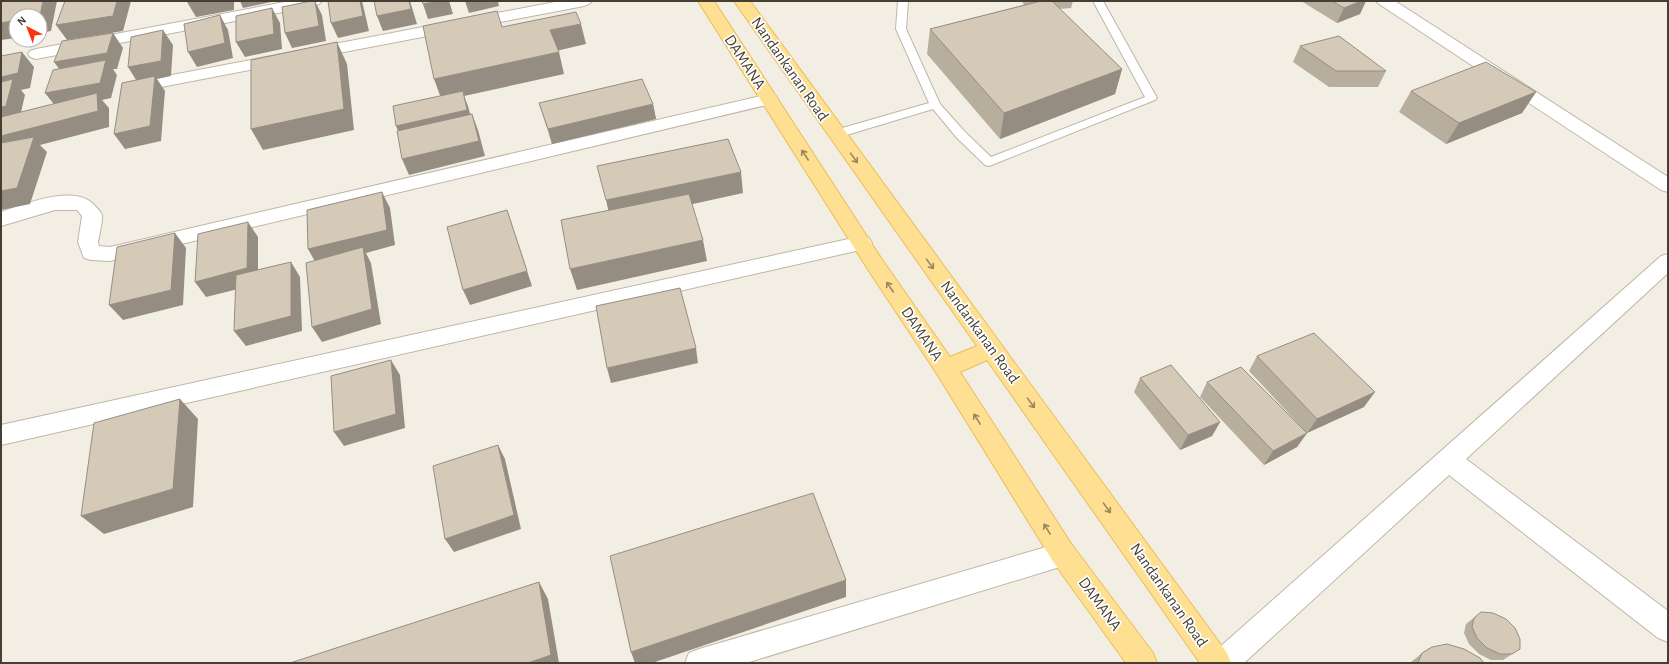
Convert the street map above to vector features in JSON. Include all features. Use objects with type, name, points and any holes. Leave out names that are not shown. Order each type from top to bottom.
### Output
[{"type":"main road","name":"DAMANA","points":[[706,1],[862,243],[945,368],[1063,554],[1143,663]]},
{"type":"main road","name":"Nandankanan Road","points":[[742,1],[1217,663]]},
{"type":"main road","points":[[945,368],[992,349]]},
{"type":"street","points":[[36,54],[314,1]]},
{"type":"street","points":[[156,83],[584,1]]},
{"type":"street","points":[[1384,1],[1668,186]]},
{"type":"street","points":[[1,219],[40,206],[72,201],[84,205],[92,215],[88,242],[91,253],[110,254],[769,99]]},
{"type":"street","points":[[1,435],[862,243]]},
{"type":"street","points":[[1223,663],[1668,261]]},
{"type":"street","points":[[1448,460],[1668,628]]},
{"type":"street","points":[[699,663],[1063,554]]},
{"type":"lane","points":[[903,1],[901,29],[935,106],[961,135],[989,162],[1151,98],[1098,1]]},
{"type":"lane","points":[[836,134],[935,106]]},
{"type":"building","points":[[1,1],[43,1],[42,8],[8,8],[8,22],[1,23]]},
{"type":"building","points":[[65,1],[117,1],[113,16],[56,25]]},
{"type":"building","points":[[315,1],[319,26],[285,33],[282,7]]},
{"type":"building","points":[[328,1],[360,1],[363,16],[331,23]]},
{"type":"building","points":[[374,1],[409,1],[411,9],[377,16]]},
{"type":"building","points":[[422,1],[437,1],[423,4]]},
{"type":"building","points":[[1041,1],[1052,1],[1122,69],[1004,113],[930,29]]},
{"type":"building","points":[[1332,1],[1361,1],[1344,8]]},
{"type":"building","points":[[272,8],[274,34],[236,42],[236,16]]},
{"type":"building","points":[[497,11],[502,27],[576,12],[581,24],[550,30],[559,52],[434,79],[423,26]]},
{"type":"building","points":[[220,15],[225,43],[188,52],[184,24]]},
{"type":"building","points":[[163,30],[161,61],[128,67],[131,37]]},
{"type":"building","points":[[113,33],[107,53],[54,62],[62,41]]},
{"type":"building","points":[[1339,36],[1386,71],[1336,71],[1300,46]]},
{"type":"building","points":[[337,42],[344,109],[251,129],[251,60]]},
{"type":"building","points":[[22,52],[18,73],[1,77],[1,56]]},
{"type":"building","points":[[106,60],[100,83],[45,93],[53,70]]},
{"type":"building","points":[[1486,62],[1536,92],[1459,123],[1411,91]]},
{"type":"building","points":[[155,76],[150,126],[114,134],[122,83]]},
{"type":"building","points":[[13,79],[6,106],[1,107],[1,82]]},
{"type":"building","points":[[642,79],[653,104],[548,129],[539,103]]},
{"type":"building","points":[[463,91],[467,110],[396,126],[393,106]]},
{"type":"building","points":[[97,93],[98,111],[1,136],[1,117]]},
{"type":"building","points":[[472,114],[479,141],[402,159],[397,131]]},
{"type":"building","points":[[34,137],[17,188],[1,191],[1,143]]},
{"type":"building","points":[[728,139],[741,172],[606,200],[597,166]]},
{"type":"building","points":[[382,192],[387,230],[308,249],[307,210]]},
{"type":"building","points":[[689,194],[703,240],[570,269],[561,220]]},
{"type":"building","points":[[507,210],[527,271],[463,290],[447,227]]},
{"type":"building","points":[[248,222],[247,268],[195,282],[198,234]]},
{"type":"building","points":[[175,233],[171,290],[109,305],[117,247]]},
{"type":"building","points":[[363,247],[372,309],[312,327],[306,263]]},
{"type":"building","points":[[291,262],[291,316],[234,331],[236,275]]},
{"type":"building","points":[[680,288],[696,348],[607,368],[596,306]]},
{"type":"building","points":[[1314,333],[1375,392],[1317,419],[1257,356]]},
{"type":"building","points":[[391,360],[396,414],[334,432],[331,376]]},
{"type":"building","points":[[1171,365],[1220,422],[1188,435],[1140,378]]},
{"type":"building","points":[[1241,367],[1307,433],[1273,451],[1207,382]]},
{"type":"building","points":[[180,399],[173,489],[81,516],[94,423]]},
{"type":"building","points":[[498,445],[514,515],[445,539],[433,466]]},
{"type":"building","points":[[813,493],[846,580],[631,652],[610,556]]},
{"type":"building","points":[[539,582],[551,655],[528,663],[290,663]]},
{"type":"building","points":[[1481,612],[1493,613],[1506,619],[1515,628],[1520,639],[1520,649],[1512,654],[1500,654],[1487,648],[1477,638],[1472,627],[1474,618]]},
{"type":"building","points":[[1447,644],[1464,649],[1480,658],[1484,663],[1418,663],[1422,653],[1432,647]]}]
